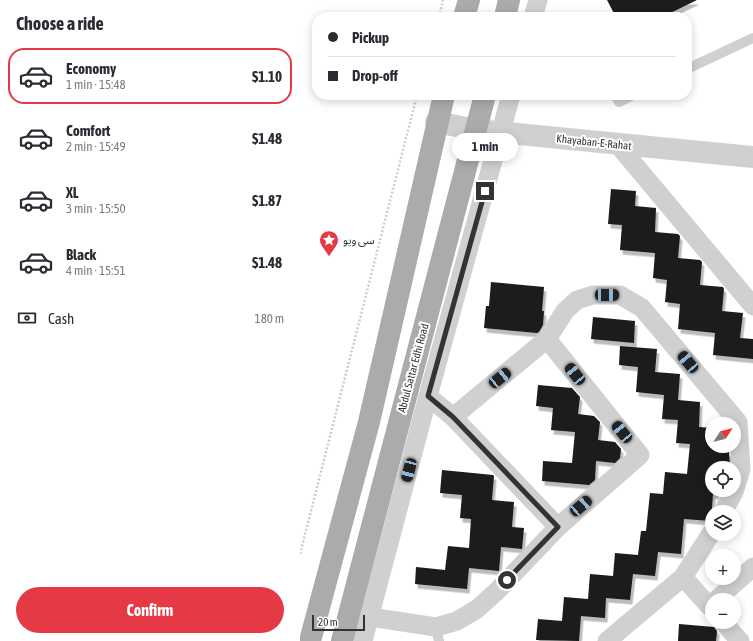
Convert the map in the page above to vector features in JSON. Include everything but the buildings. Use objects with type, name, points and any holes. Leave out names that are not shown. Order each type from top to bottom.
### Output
[{"type":"main road","points":[[465,12],[469,0]]},
{"type":"main road","points":[[506,12],[509,0]]},
{"type":"main road","points":[[310,641],[369,422],[436,122],[443,100]]},
{"type":"main road","name":"Abdul Sattar Edhi Road","points":[[342,641],[484,100]]},
{"type":"street","points":[[534,12],[538,0]]},
{"type":"street","points":[[363,641],[428,396],[510,100]]},
{"type":"street","name":"Khayaban-E-Rahat","points":[[436,122],[477,130],[753,157]]},
{"type":"street","points":[[618,144],[753,306]]},
{"type":"street","points":[[453,417],[547,339],[565,312],[577,300],[593,296],[620,295],[642,308],[738,422],[741,469],[734,492],[727,505]]},
{"type":"street","points":[[370,617],[437,634],[477,609],[497,591],[558,527],[640,455],[547,339]]},
{"type":"street","points":[[428,396],[453,417],[558,527]]},
{"type":"street","points":[[607,641],[683,577],[706,541]]},
{"type":"street","points":[[725,593],[753,567]]},
{"type":"street","points":[[683,577],[705,598]]},
{"type":"street","points":[[729,629],[740,641]]},
{"type":"lane","points":[[692,67],[753,38]]},
{"type":"path","points":[[439,12],[443,0]]},
{"type":"path","points":[[300,554],[416,100]]},
{"type":"place","name":"سی ویو","points":[[329,257]]},
{"type":"route","points":[[485,191],[428,396],[453,417],[558,527],[507,580]]}]
